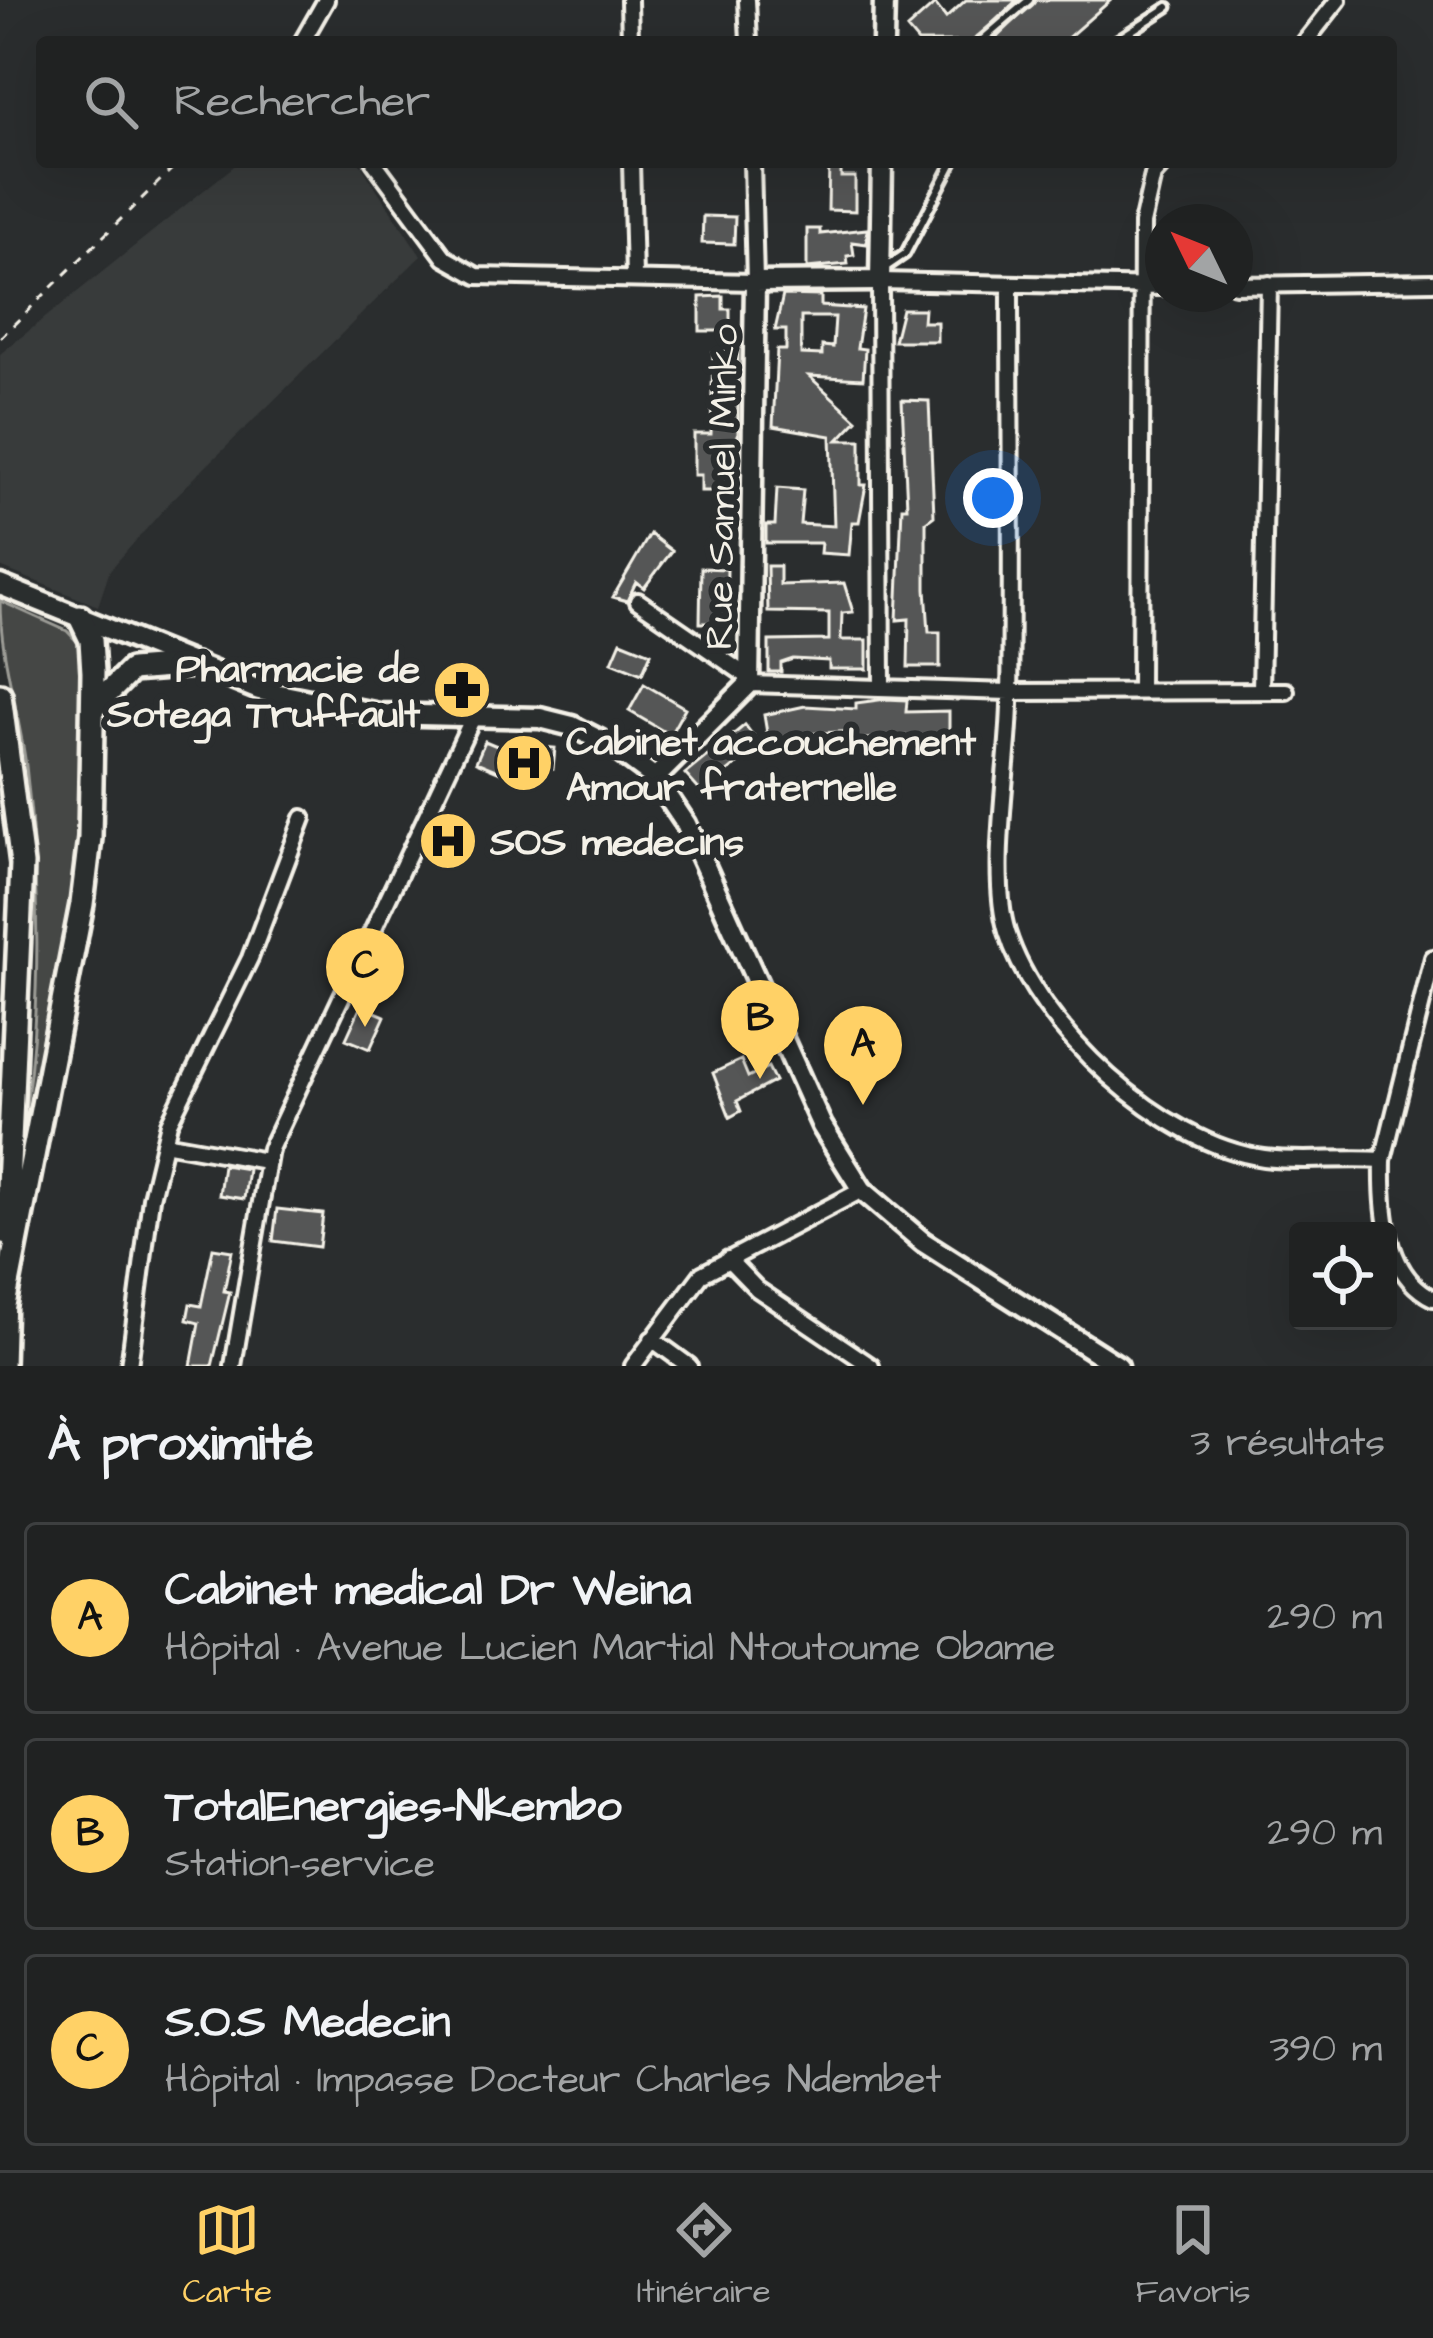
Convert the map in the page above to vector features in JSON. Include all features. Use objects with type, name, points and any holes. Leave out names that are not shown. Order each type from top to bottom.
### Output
[{"type":"main road","points":[[883,36],[884,0]]},
{"type":"main road","points":[[880,276],[882,168]]},
{"type":"main road","name":"Rue Samuel Minko","points":[[655,778],[750,681],[755,282],[880,276]]},
{"type":"main road","points":[[0,585],[259,690],[343,709],[411,717],[474,715],[572,726],[613,746],[655,778],[686,824],[821,1126],[862,1190],[923,1242],[1118,1366]]},
{"type":"main road","points":[[4,1305],[82,904],[94,707],[93,650],[80,617]]},
{"type":"main road","points":[[94,707],[131,670],[195,665]]},
{"type":"main road","points":[[0,695],[22,864],[2,1366]]},
{"type":"street","points":[[305,36],[326,0]]},
{"type":"street","points":[[629,0],[630,36]]},
{"type":"street","points":[[747,0],[748,36]]},
{"type":"street","points":[[1310,36],[1338,0]]},
{"type":"street","points":[[378,168],[394,196],[461,270],[477,276],[755,282],[752,168]]},
{"type":"street","points":[[631,168],[634,277]]},
{"type":"street","points":[[1140,691],[1139,287],[1146,195],[1162,168]]},
{"type":"street","points":[[882,688],[880,276],[1145,287]]},
{"type":"street","points":[[1253,284],[1433,282]]},
{"type":"street","points":[[1010,284],[1006,931],[1035,987],[1077,1043],[1155,1112],[1239,1153],[1266,1159],[1383,1160]]},
{"type":"street","points":[[1261,692],[1269,284]]},
{"type":"street","points":[[638,601],[750,681],[1010,692],[1286,691]]},
{"type":"street","points":[[232,1366],[266,1161],[474,715]]},
{"type":"street","points":[[129,1366],[151,1198],[164,1143],[185,1085],[268,914],[303,818]]},
{"type":"street","points":[[1433,958],[1383,1160],[1386,1219],[1401,1271],[1407,1284],[1433,1298]]},
{"type":"street","points":[[164,1143],[266,1161]]},
{"type":"street","points":[[633,1366],[702,1274],[862,1190]]},
{"type":"street","points":[[728,1259],[757,1289],[872,1366]]},
{"type":"street","points":[[652,1339],[689,1366]]},
{"type":"lane","points":[[987,36],[1029,0]]},
{"type":"lane","points":[[1124,36],[1168,8]]},
{"type":"lane","points":[[880,276],[904,254],[950,168]]},
{"type":"path","points":[[0,338],[173,168]]},
{"type":"shaded area","points":[[232,168],[363,168],[421,256],[172,500],[110,570],[98,606],[0,567],[0,354]]},
{"type":"shaded area","points":[[0,601],[67,631],[85,650],[77,875],[28,1137],[21,1137],[36,999],[34,858],[26,766]]},
{"type":"building","points":[[966,0],[1017,0],[979,36],[913,36],[907,29],[935,4],[946,18]]},
{"type":"building","points":[[1036,0],[1111,0],[1070,36],[998,36]]},
{"type":"building","points":[[829,168],[841,168],[841,177],[855,177],[855,211],[828,210]]},
{"type":"building","points":[[703,216],[735,217],[734,244],[702,243]]},
{"type":"building","points":[[807,229],[820,229],[820,234],[867,229],[867,244],[852,242],[854,255],[847,256],[848,264],[807,268]]},
{"type":"building","points":[[783,295],[821,296],[821,306],[863,309],[857,348],[865,349],[863,379],[809,376],[857,420],[838,440],[861,440],[861,485],[866,485],[859,522],[852,522],[849,555],[820,553],[821,543],[766,543],[766,525],[775,525],[777,488],[803,490],[800,524],[834,526],[831,436],[773,426],[777,350],[786,350],[786,330],[775,330]],"holes":[[[801,317],[835,317],[833,347],[822,346],[822,355],[801,354]]]},
{"type":"building","points":[[723,296],[723,309],[730,309],[730,331],[700,331],[700,297]]},
{"type":"building","points":[[902,309],[924,309],[923,322],[937,322],[937,341],[894,341]]},
{"type":"building","points":[[738,351],[738,515],[727,515],[728,491],[701,491],[701,475],[694,475],[694,434],[711,434],[713,352]]},
{"type":"building","points":[[902,400],[929,401],[934,516],[926,522],[926,589],[929,632],[940,632],[940,667],[908,667],[909,619],[897,620],[902,507],[907,507]]},
{"type":"building","points":[[650,534],[672,551],[644,588],[636,582],[627,601],[613,597]]},
{"type":"building","points":[[767,566],[780,566],[780,585],[844,583],[853,612],[842,613],[841,640],[867,640],[867,669],[829,669],[829,661],[793,659],[781,663],[781,672],[769,672],[769,641],[829,640],[829,613],[768,612]]},
{"type":"building","points":[[701,568],[727,569],[726,623],[700,623]]},
{"type":"building","points":[[621,641],[651,653],[642,674],[612,662]]},
{"type":"building","points":[[644,684],[685,708],[670,735],[629,711]]},
{"type":"building","points":[[907,700],[906,712],[949,711],[949,740],[905,741],[905,736],[856,740],[856,731],[805,734],[807,744],[776,750],[773,735],[768,739],[764,715],[805,706],[856,709],[856,703]]},
{"type":"building","points":[[745,725],[760,745],[702,793],[685,774]]},
{"type":"building","points":[[485,741],[516,754],[517,745],[555,748],[553,768],[532,766],[531,778],[510,776],[476,762]]},
{"type":"building","points":[[361,1006],[385,1016],[370,1049],[346,1039]]},
{"type":"building","points":[[741,1060],[748,1077],[768,1067],[775,1081],[737,1101],[741,1111],[730,1117],[713,1073]]},
{"type":"building","points":[[223,1165],[248,1169],[244,1199],[219,1195]]},
{"type":"building","points":[[277,1209],[323,1214],[319,1247],[273,1241]]},
{"type":"building","points":[[213,1248],[232,1251],[224,1291],[230,1292],[212,1366],[191,1366],[199,1323],[187,1320],[190,1304],[201,1306]]},
{"type":"place","name":"Pharmacie de Sotega Truffault","points":[[462,690]]},
{"type":"place","name":"Cabinet accouchement Amour fraternelle","points":[[524,763]]},
{"type":"place","name":"SOS medecins","points":[[448,841]]},
{"type":"place","name":"S.O.S Medecin","points":[[365,1027]]},
{"type":"place","name":"TotalEnergies-Nkembo","points":[[760,1079]]},
{"type":"place","name":"Cabinet medical Dr Weina","points":[[863,1105]]}]
